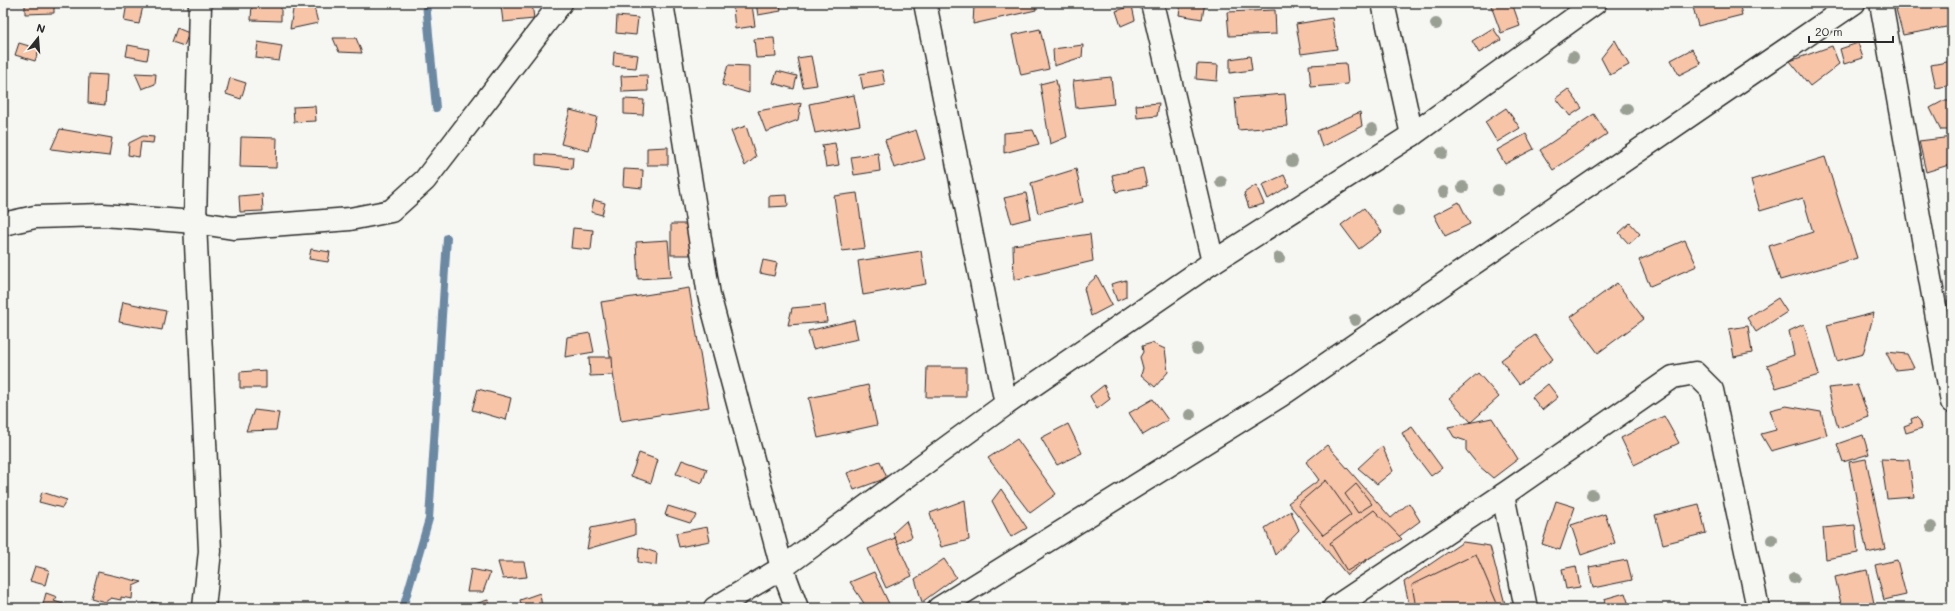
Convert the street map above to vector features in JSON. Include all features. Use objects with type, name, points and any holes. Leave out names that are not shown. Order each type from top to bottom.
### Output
[{"type":"street","points":[[200,3],[196,222],[210,551],[204,608]]},
{"type":"street","points":[[3,224],[35,217],[103,215],[196,222],[233,228],[350,219],[391,211],[425,180],[561,3]]},
{"type":"street","points":[[662,3],[710,295],[782,568],[797,608]]},
{"type":"street","points":[[925,3],[1006,404]]},
{"type":"street","points":[[1152,3],[1213,262]]},
{"type":"street","points":[[1383,3],[1412,135]]},
{"type":"street","points":[[715,608],[782,568],[1006,404],[1213,262],[1412,135],[1595,3]]},
{"type":"street","points":[[939,608],[1280,396],[1854,3]]},
{"type":"street","points":[[1880,3],[1952,402]]},
{"type":"street","points":[[1334,608],[1503,495],[1673,376],[1695,373],[1712,390],[1758,608]]},
{"type":"street","points":[[1503,495],[1526,608]]},
{"type":"building","points":[[25,3],[54,3],[54,13],[25,14]]},
{"type":"building","points":[[127,3],[143,6],[139,24],[124,21]]},
{"type":"building","points":[[252,3],[275,3],[281,5],[281,21],[251,20]]},
{"type":"building","points":[[294,3],[313,3],[318,23],[290,29]]},
{"type":"building","points":[[532,3],[534,19],[503,22],[501,6]]},
{"type":"building","points":[[756,3],[780,3],[781,11],[758,15]]},
{"type":"building","points":[[807,3],[807,5],[784,4]]},
{"type":"building","points":[[981,3],[1035,3],[1036,10],[973,24],[974,5]]},
{"type":"building","points":[[1181,3],[1205,3],[1202,19],[1179,15]]},
{"type":"building","points":[[1490,3],[1512,3],[1520,26],[1501,33]]},
{"type":"building","points":[[1692,3],[1739,3],[1742,15],[1698,26]]},
{"type":"building","points":[[1920,3],[1952,3],[1952,26],[1903,35],[1896,9]]},
{"type":"building","points":[[752,5],[755,26],[735,29],[733,8]]},
{"type":"building","points":[[1132,6],[1135,20],[1121,26],[1116,11]]},
{"type":"building","points":[[1275,10],[1276,34],[1229,36],[1227,12]]},
{"type":"building","points":[[617,16],[638,18],[636,35],[616,33]]},
{"type":"building","points":[[1332,18],[1337,49],[1301,54],[1296,24]]},
{"type":"building","points":[[177,28],[189,33],[184,46],[172,42]]},
{"type":"building","points":[[1493,28],[1501,40],[1479,53],[1472,41]]},
{"type":"building","points":[[1040,29],[1049,69],[1021,75],[1012,35]]},
{"type":"building","points":[[333,38],[356,38],[362,53],[339,52]]},
{"type":"building","points":[[774,38],[776,57],[756,58],[754,39]]},
{"type":"building","points":[[1615,40],[1629,65],[1610,75],[1601,58]]},
{"type":"building","points":[[258,42],[282,46],[279,61],[256,58]]},
{"type":"building","points":[[19,43],[39,49],[35,61],[15,55]]},
{"type":"building","points":[[1858,43],[1863,58],[1844,64],[1840,49]]},
{"type":"building","points":[[128,45],[149,49],[147,60],[126,56]]},
{"type":"building","points":[[1083,45],[1082,57],[1054,66],[1053,49]]},
{"type":"building","points":[[1832,46],[1839,64],[1810,86],[1790,61]]},
{"type":"building","points":[[1692,49],[1701,64],[1679,75],[1671,60]]},
{"type":"building","points":[[614,52],[638,55],[636,68],[613,66]]},
{"type":"building","points":[[811,56],[817,85],[803,87],[797,58]]},
{"type":"building","points":[[1250,56],[1252,70],[1230,73],[1230,59]]},
{"type":"building","points":[[1952,61],[1952,85],[1936,88],[1931,65]]},
{"type":"building","points":[[1346,63],[1348,84],[1311,87],[1309,65]]},
{"type":"building","points":[[1197,64],[1218,65],[1217,81],[1196,79]]},
{"type":"building","points":[[728,65],[749,66],[749,93],[722,85]]},
{"type":"building","points":[[882,70],[885,85],[863,89],[860,74]]},
{"type":"building","points":[[777,71],[797,76],[794,89],[773,83]]},
{"type":"building","points":[[135,73],[156,74],[155,84],[142,89]]},
{"type":"building","points":[[89,74],[107,75],[105,105],[88,103]]},
{"type":"building","points":[[647,75],[648,91],[622,92],[621,76]]},
{"type":"building","points":[[1111,77],[1114,104],[1076,108],[1073,81]]},
{"type":"building","points":[[230,78],[246,83],[241,99],[226,94]]},
{"type":"building","points":[[1056,80],[1067,137],[1050,144],[1040,84]]},
{"type":"building","points":[[1568,89],[1582,108],[1570,116],[1556,98]]},
{"type":"building","points":[[1285,94],[1288,126],[1238,130],[1235,98]]},
{"type":"building","points":[[854,95],[860,125],[815,133],[809,104]]},
{"type":"building","points":[[624,99],[644,100],[643,115],[624,114]]},
{"type":"building","points":[[1943,101],[1952,101],[1952,130],[1941,130],[1930,108]]},
{"type":"building","points":[[801,103],[798,120],[766,132],[758,111]]},
{"type":"building","points":[[1159,103],[1157,116],[1137,118],[1136,105]]},
{"type":"building","points":[[315,106],[316,121],[294,122],[293,107]]},
{"type":"building","points":[[1506,108],[1520,128],[1497,142],[1485,122]]},
{"type":"building","points":[[570,110],[597,117],[589,151],[561,144]]},
{"type":"building","points":[[1360,112],[1362,126],[1322,147],[1317,131]]},
{"type":"building","points":[[1594,114],[1607,134],[1553,170],[1540,150]]},
{"type":"building","points":[[746,126],[756,157],[745,166],[731,131]]},
{"type":"building","points":[[60,129],[112,138],[109,156],[51,149]]},
{"type":"building","points":[[916,130],[925,159],[894,168],[885,140]]},
{"type":"building","points":[[1033,130],[1039,144],[1004,153],[1004,133]]},
{"type":"building","points":[[1526,134],[1534,149],[1505,164],[1497,150]]},
{"type":"building","points":[[143,136],[154,137],[153,143],[141,142],[139,157],[128,155],[129,143]]},
{"type":"building","points":[[241,137],[277,138],[276,168],[240,167]]},
{"type":"building","points":[[1952,137],[1952,164],[1926,172],[1919,141]]},
{"type":"building","points":[[835,143],[839,165],[826,167],[822,145]]},
{"type":"building","points":[[668,147],[668,165],[647,165],[647,148]]},
{"type":"building","points":[[878,153],[880,171],[854,175],[851,157]]},
{"type":"building","points":[[536,154],[573,157],[572,169],[536,165]]},
{"type":"building","points":[[1825,157],[1857,258],[1780,280],[1769,246],[1813,232],[1803,198],[1760,211],[1751,180]]},
{"type":"building","points":[[1143,168],[1147,186],[1116,192],[1112,175]]},
{"type":"building","points":[[624,169],[643,170],[642,188],[623,186]]},
{"type":"building","points":[[1076,169],[1083,202],[1038,213],[1031,183]]},
{"type":"building","points":[[1284,175],[1289,186],[1268,199],[1262,185]]},
{"type":"building","points":[[1256,185],[1264,204],[1249,208],[1244,193]]},
{"type":"building","points":[[857,193],[865,248],[842,251],[834,196]]},
{"type":"building","points":[[1026,193],[1031,218],[1012,223],[1004,198]]},
{"type":"building","points":[[262,194],[263,211],[240,212],[239,196]]},
{"type":"building","points":[[787,195],[788,206],[769,207],[769,196]]},
{"type":"building","points":[[594,200],[605,203],[602,215],[591,212]]},
{"type":"building","points":[[1459,202],[1470,224],[1445,236],[1434,215]]},
{"type":"building","points":[[1364,208],[1382,232],[1359,249],[1341,225]]},
{"type":"building","points":[[1630,223],[1640,234],[1629,244],[1619,233]]},
{"type":"building","points":[[671,224],[690,224],[690,255],[671,255]]},
{"type":"building","points":[[573,228],[593,230],[591,250],[571,248]]},
{"type":"building","points":[[1090,234],[1093,261],[1014,280],[1013,245]]},
{"type":"building","points":[[668,240],[671,277],[638,279],[636,242]]},
{"type":"building","points":[[1685,240],[1697,266],[1650,286],[1639,260]]},
{"type":"building","points":[[311,249],[330,252],[328,262],[309,259]]},
{"type":"building","points":[[921,251],[926,284],[863,295],[858,261]]},
{"type":"building","points":[[763,260],[777,263],[774,276],[760,273]]},
{"type":"building","points":[[1951,268],[1952,289],[1950,289]]},
{"type":"building","points":[[1097,276],[1112,305],[1091,316],[1084,288]]},
{"type":"building","points":[[1126,280],[1126,297],[1117,301],[1111,284]]},
{"type":"building","points":[[1617,283],[1644,319],[1598,353],[1571,317]]},
{"type":"building","points":[[689,288],[709,407],[621,421],[601,302]]},
{"type":"building","points":[[1778,298],[1787,312],[1756,332],[1747,318]]},
{"type":"building","points":[[1952,299],[1952,336],[1950,337],[1948,300]]},
{"type":"building","points":[[123,302],[166,311],[162,330],[119,322]]},
{"type":"building","points":[[825,305],[827,322],[788,325],[792,308]]},
{"type":"building","points":[[1874,313],[1863,354],[1837,361],[1827,325]]},
{"type":"building","points":[[854,320],[858,339],[813,349],[808,331]]},
{"type":"building","points":[[1804,324],[1819,375],[1776,388],[1767,365],[1794,355],[1789,331]]},
{"type":"building","points":[[1748,326],[1752,353],[1734,357],[1729,329]]},
{"type":"building","points":[[590,333],[594,352],[565,357],[567,337]]},
{"type":"building","points":[[1535,335],[1553,359],[1519,384],[1501,360]]},
{"type":"building","points":[[1152,343],[1165,349],[1168,372],[1155,387],[1141,375],[1143,368],[1140,357],[1143,352],[1142,346]]},
{"type":"building","points":[[1886,352],[1907,354],[1914,368],[1895,370]]},
{"type":"building","points":[[589,357],[612,357],[613,375],[590,376]]},
{"type":"building","points":[[927,367],[966,367],[966,397],[926,397]]},
{"type":"building","points":[[266,370],[266,388],[240,388],[240,372]]},
{"type":"building","points":[[1478,373],[1499,397],[1471,422],[1449,398]]},
{"type":"building","points":[[1548,384],[1558,397],[1542,410],[1532,397]]},
{"type":"building","points":[[868,385],[877,425],[818,438],[809,398]]},
{"type":"building","points":[[1104,385],[1110,399],[1097,409],[1090,396]]},
{"type":"building","points":[[1857,385],[1869,417],[1838,428],[1828,388]]},
{"type":"building","points":[[478,389],[511,398],[506,420],[472,410]]},
{"type":"building","points":[[1153,399],[1168,420],[1143,435],[1129,413]]},
{"type":"building","points":[[1786,406],[1821,412],[1827,435],[1771,451],[1761,434],[1776,430],[1770,410]]},
{"type":"building","points":[[254,410],[279,413],[276,430],[246,431]]},
{"type":"building","points":[[1664,416],[1679,443],[1634,465],[1621,438]]},
{"type":"building","points":[[1916,417],[1920,421],[1922,428],[1906,433],[1904,426],[1912,423],[1911,419]]},
{"type":"building","points":[[1492,418],[1518,459],[1493,478],[1478,465],[1466,450],[1466,441],[1454,437],[1448,427]]},
{"type":"building","points":[[1068,424],[1082,453],[1057,465],[1041,438]]},
{"type":"building","points":[[1412,427],[1442,468],[1431,476],[1412,451],[1402,433]]},
{"type":"building","points":[[1863,435],[1869,454],[1843,462],[1837,444]]},
{"type":"building","points":[[1017,439],[1056,494],[1030,513],[988,458]]},
{"type":"building","points":[[1327,445],[1391,518],[1409,503],[1420,521],[1347,575],[1288,503],[1319,480],[1306,462]]},
{"type":"building","points":[[1382,446],[1393,471],[1377,484],[1358,468]]},
{"type":"building","points":[[639,453],[658,460],[651,483],[631,476]]},
{"type":"building","points":[[1866,459],[1885,549],[1867,553],[1849,462]]},
{"type":"building","points":[[1881,459],[1909,460],[1914,497],[1887,499]]},
{"type":"building","points":[[682,460],[707,469],[702,483],[676,474]]},
{"type":"building","points":[[880,461],[887,478],[854,490],[847,473]]},
{"type":"building","points":[[1326,480],[1351,515],[1323,535],[1298,504]]},
{"type":"building","points":[[1356,484],[1372,504],[1358,513],[1345,494]]},
{"type":"building","points":[[1001,489],[1027,528],[1011,537],[992,501]]},
{"type":"building","points":[[42,492],[67,500],[62,508],[39,502]]},
{"type":"building","points":[[965,500],[969,540],[941,547],[930,513]]},
{"type":"building","points":[[1556,501],[1575,507],[1560,550],[1542,544]]},
{"type":"building","points":[[1699,504],[1706,533],[1663,544],[1655,515]]},
{"type":"building","points":[[668,506],[697,515],[690,523],[665,515]]},
{"type":"building","points":[[1374,510],[1402,539],[1347,571],[1330,543]]},
{"type":"building","points":[[1291,511],[1299,530],[1275,555],[1265,528]]},
{"type":"building","points":[[1605,514],[1615,543],[1581,555],[1571,525]]},
{"type":"building","points":[[635,519],[635,535],[587,549],[591,528]]},
{"type":"building","points":[[906,521],[912,537],[897,544],[893,533]]},
{"type":"building","points":[[1855,525],[1858,553],[1826,559],[1823,528]]},
{"type":"building","points":[[707,527],[710,541],[679,547],[676,533]]},
{"type":"building","points":[[895,538],[912,576],[886,588],[868,549]]},
{"type":"building","points":[[1463,542],[1490,546],[1506,608],[1410,608],[1404,582]]},
{"type":"building","points":[[639,547],[657,553],[656,565],[638,562]]},
{"type":"building","points":[[1476,554],[1499,608],[1416,608],[1412,585]]},
{"type":"building","points":[[944,559],[956,577],[922,602],[915,579]]},
{"type":"building","points":[[1627,560],[1632,580],[1593,588],[1589,567]]},
{"type":"building","points":[[1897,560],[1906,595],[1884,600],[1875,565]]},
{"type":"building","points":[[498,562],[524,562],[527,577],[503,579]]},
{"type":"building","points":[[35,566],[49,570],[45,585],[30,581]]},
{"type":"building","points":[[1576,566],[1580,587],[1566,589],[1562,569]]},
{"type":"building","points":[[471,569],[490,573],[483,592],[467,592]]},
{"type":"building","points":[[1867,570],[1875,608],[1842,608],[1835,577]]},
{"type":"building","points":[[98,572],[142,582],[133,586],[132,599],[121,597],[121,600],[111,598],[105,602],[91,598]]},
{"type":"building","points":[[874,572],[891,608],[867,608],[850,582]]},
{"type":"building","points":[[46,593],[57,597],[54,601],[75,608],[42,608]]},
{"type":"building","points":[[540,593],[542,608],[522,608],[520,600]]},
{"type":"building","points":[[1625,593],[1630,608],[1606,608],[1604,599]]},
{"type":"building","points":[[488,600],[490,608],[468,608],[468,606]]},
{"type":"building","points":[[152,602],[165,605],[168,608],[152,608]]},
{"type":"building","points":[[1209,602],[1214,608],[1201,608]]},
{"type":"building","points":[[1946,603],[1947,608],[1916,608]]},
{"type":"waterway","points":[[426,3],[436,108]]},
{"type":"waterway","points":[[403,608],[429,519],[447,238]]}]
